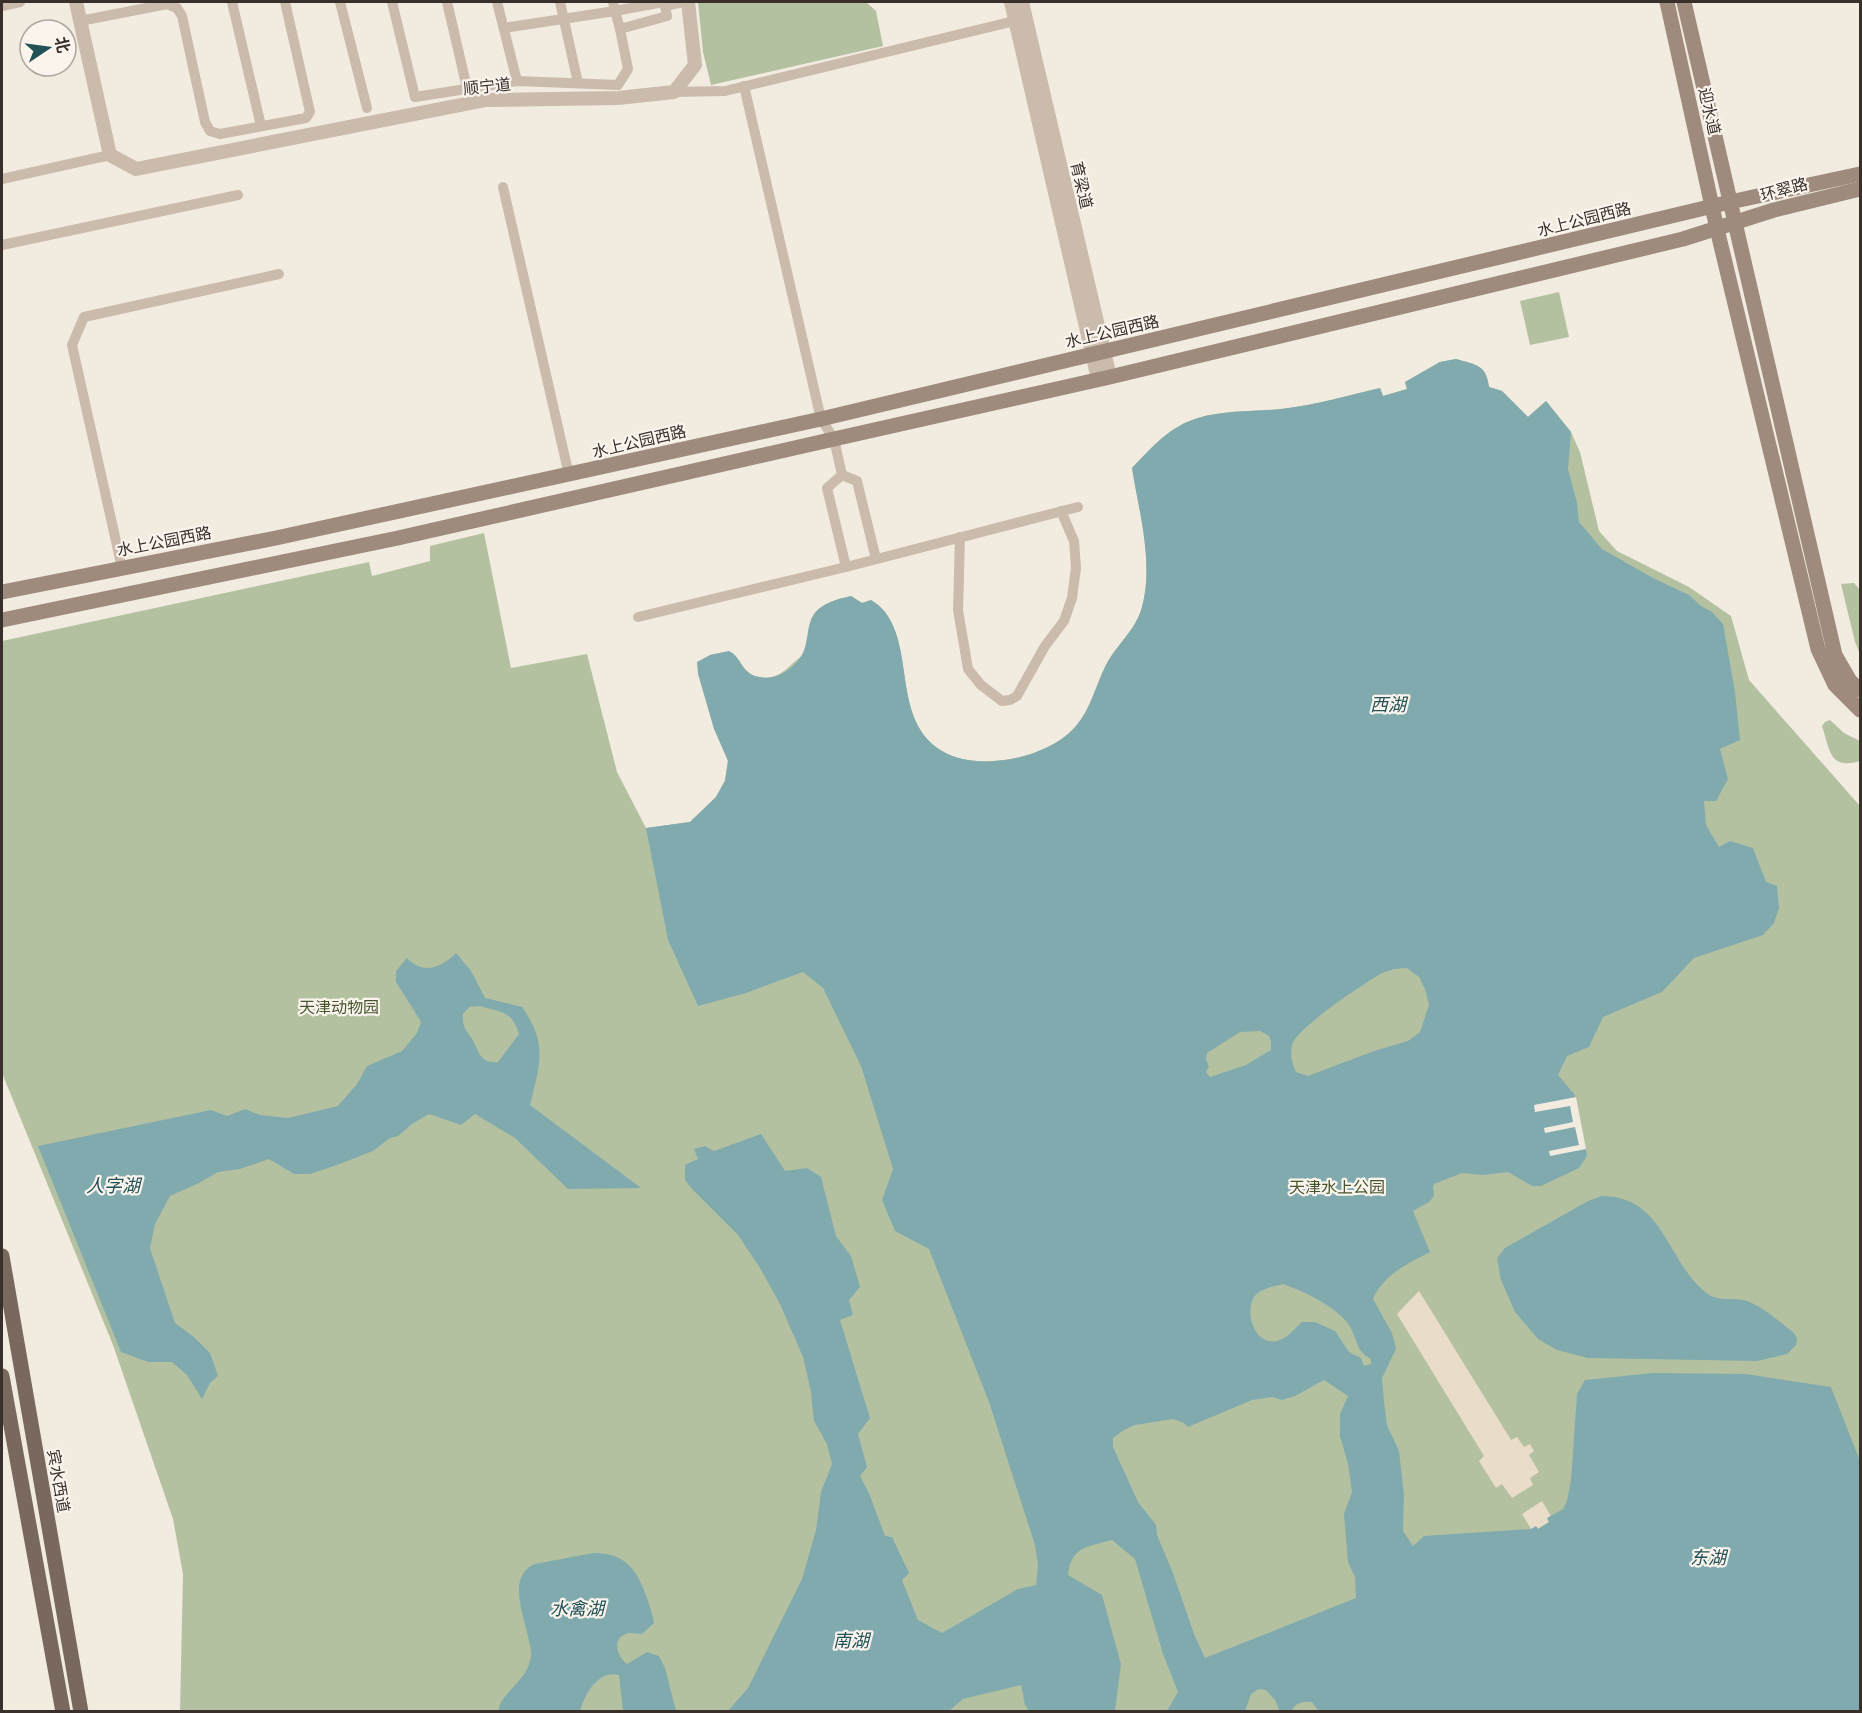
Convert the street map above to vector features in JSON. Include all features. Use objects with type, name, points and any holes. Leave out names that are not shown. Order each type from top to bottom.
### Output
[{"type":"main road","name":"迎水道","points":[[1667,2],[1718,229]]},
{"type":"main road","name":"迎水道","points":[[1684,2],[1730,202]]},
{"type":"main road","name":"环翠路","points":[[1730,202],[1860,174]]},
{"type":"main road","name":"环翠路","points":[[1718,229],[1810,201],[1860,189]]},
{"type":"main road","name":"水上公园西路","points":[[2,592],[276,538],[569,475],[1098,353],[1730,202]]},
{"type":"main road","points":[[1730,202],[1835,655],[1850,681],[1860,690]]},
{"type":"main road","points":[[2,620],[406,536],[834,440],[1104,378],[1718,229],[1818,649],[1835,685],[1860,710]]},
{"type":"main road","name":"宾水西道","points":[[2,1256],[81,1712]]},
{"type":"main road","points":[[2,1384],[5,1413],[63,1712]]},
{"type":"street","points":[[2,6],[20,2]]},
{"type":"street","points":[[2,179],[110,155],[76,2]]},
{"type":"street","points":[[232,2],[261,126]]},
{"type":"street","points":[[80,21],[138,5],[167,4],[177,8],[182,16],[205,122],[210,131],[220,134],[306,118],[310,112],[285,2]]},
{"type":"street","points":[[340,2],[367,108]]},
{"type":"street","points":[[392,2],[415,97],[517,81],[618,85],[628,69],[614,6]]},
{"type":"street","points":[[447,2],[467,88]]},
{"type":"street","points":[[497,2],[517,81]]},
{"type":"street","points":[[560,2],[578,83]]},
{"type":"street","points":[[504,28],[614,6],[663,2],[666,16],[620,29]]},
{"type":"street","points":[[665,6],[683,2]]},
{"type":"street","points":[[674,92],[695,65],[688,2]]},
{"type":"street","points":[[1011,2],[1021,20],[1104,378]]},
{"type":"street","points":[[1021,20],[1022,2]]},
{"type":"street","name":"顺宁道","points":[[110,155],[136,169],[486,100],[618,98],[674,92],[724,91],[1021,20]]},
{"type":"street","points":[[744,86],[821,418],[834,440],[842,475]]},
{"type":"street","points":[[503,187],[569,475]]},
{"type":"street","points":[[2,245],[238,195]]},
{"type":"street","points":[[122,568],[72,345],[84,317],[279,274]]},
{"type":"street","points":[[842,475],[857,481],[876,559]]},
{"type":"street","points":[[842,475],[827,488],[846,567]]},
{"type":"street","points":[[638,616],[846,567],[1078,507]]},
{"type":"street","points":[[960,537],[958,610],[968,669],[981,685],[1002,701],[1010,700],[1017,696],[1045,646],[1064,621],[1072,598],[1076,568],[1074,541],[1061,511]]},
{"type":"street","points":[[2,1384],[24,1384]]},
{"type":"street","points":[[5,1413],[28,1408]]},
{"type":"green space","points":[[698,2],[866,2],[876,11],[883,46],[711,85],[703,52]]},
{"type":"green space","points":[[1559,292],[1569,337],[1530,345],[1520,301]]},
{"type":"green space","name":"天津水上公园","points":[[1456,359],[1483,370],[1489,387],[1502,391],[1528,417],[1546,401],[1571,432],[1580,452],[1599,531],[1617,551],[1689,587],[1731,616],[1749,680],[1860,806],[1860,1711],[180,1711],[183,1574],[173,1519],[113,1345],[2,1073],[2,641],[369,562],[372,576],[430,561],[430,546],[484,533],[511,668],[587,654],[617,772],[646,828],[690,822],[716,797],[725,780],[728,761],[723,746],[710,655],[729,651],[750,674],[766,678],[775,676],[802,655],[812,619],[821,607],[851,596],[862,603],[871,600],[885,612],[894,628],[900,646],[910,704],[916,722],[926,738],[942,751],[957,758],[975,761],[1013,759],[1031,754],[1064,737],[1076,726],[1089,704],[1106,665],[1139,615],[1145,590],[1146,555],[1132,468],[1154,446],[1179,426],[1208,415],[1294,407],[1380,388],[1383,396],[1407,389],[1405,382],[1440,362]]},
{"type":"green space","points":[[1854,583],[1860,590],[1860,654],[1841,584]]},
{"type":"green space","points":[[1830,720],[1844,733],[1860,741],[1860,761],[1842,763],[1832,756],[1822,726]]},
{"type":"shaded area","points":[[1419,1291],[1511,1440],[1517,1437],[1524,1447],[1530,1444],[1534,1451],[1529,1455],[1539,1472],[1530,1478],[1533,1485],[1512,1498],[1502,1484],[1496,1488],[1479,1461],[1484,1456],[1397,1314]]},
{"type":"shaded area","points":[[1542,1501],[1551,1516],[1547,1518],[1549,1522],[1538,1529],[1531,1529],[1522,1514]]},
{"type":"water","name":"西湖","points":[[1456,359],[1479,367],[1488,379],[1489,387],[1502,391],[1528,417],[1546,401],[1571,432],[1568,469],[1577,503],[1579,522],[1602,549],[1689,595],[1712,612],[1723,624],[1735,692],[1740,740],[1720,749],[1728,779],[1716,801],[1704,801],[1706,825],[1719,847],[1730,841],[1753,848],[1766,882],[1777,886],[1779,908],[1774,923],[1763,935],[1694,958],[1662,992],[1603,1017],[1589,1047],[1567,1056],[1558,1075],[1575,1095],[1587,1156],[1579,1168],[1541,1186],[1532,1186],[1508,1172],[1483,1175],[1462,1173],[1434,1184],[1434,1196],[1429,1202],[1413,1211],[1430,1252],[1390,1276],[1373,1299],[1392,1333],[1396,1349],[1382,1378],[1387,1425],[1399,1451],[1404,1495],[1403,1531],[1413,1546],[1424,1536],[1531,1529],[1536,1526],[1538,1529],[1549,1522],[1547,1518],[1563,1509],[1567,1501],[1571,1480],[1577,1394],[1585,1380],[1653,1373],[1746,1374],[1831,1387],[1860,1461],[1860,1711],[1319,1712],[1312,1702],[1303,1702],[1297,1704],[1292,1711],[1280,1712],[1275,1700],[1266,1690],[1259,1689],[1251,1694],[1245,1711],[1167,1711],[1178,1692],[1163,1654],[1135,1559],[1112,1540],[1082,1549],[1073,1558],[1068,1575],[1102,1595],[1121,1664],[1115,1711],[1029,1711],[1025,1705],[1021,1685],[963,1699],[949,1711],[728,1711],[748,1688],[802,1579],[816,1530],[821,1492],[832,1464],[827,1444],[814,1421],[811,1392],[803,1357],[780,1304],[738,1235],[685,1180],[685,1165],[698,1159],[694,1149],[705,1146],[714,1151],[761,1134],[785,1171],[807,1168],[821,1177],[836,1236],[851,1256],[860,1287],[849,1300],[853,1315],[840,1320],[870,1418],[858,1434],[867,1467],[860,1476],[885,1536],[892,1537],[909,1573],[902,1580],[918,1620],[942,1633],[1018,1589],[1036,1585],[1038,1565],[1035,1545],[989,1402],[929,1249],[895,1231],[882,1200],[893,1169],[861,1066],[823,988],[803,972],[746,993],[698,1006],[668,940],[646,828],[690,822],[716,797],[725,781],[728,761],[714,729],[698,674],[697,662],[710,655],[729,651],[750,674],[769,678],[782,674],[802,655],[811,619],[821,607],[851,596],[862,603],[871,600],[885,612],[894,628],[900,646],[910,704],[916,722],[926,738],[942,751],[957,758],[975,761],[1013,759],[1031,754],[1064,737],[1076,726],[1089,704],[1106,665],[1139,615],[1145,590],[1146,555],[1132,468],[1154,446],[1179,426],[1208,415],[1294,407],[1380,388],[1383,396],[1407,389],[1405,382],[1440,362]],"holes":[[[1407,968],[1419,977],[1425,989],[1429,1005],[1420,1032],[1408,1041],[1308,1076],[1296,1072],[1291,1052],[1296,1037],[1318,1017],[1347,996],[1382,973]],[[1260,1031],[1269,1036],[1271,1050],[1246,1065],[1210,1077],[1206,1072],[1209,1067],[1206,1059],[1207,1053],[1240,1032]],[[1283,1284],[1326,1304],[1347,1322],[1359,1348],[1371,1359],[1371,1364],[1364,1366],[1361,1358],[1349,1352],[1335,1331],[1315,1322],[1302,1322],[1281,1340],[1269,1341],[1263,1338],[1254,1327],[1250,1311],[1254,1297],[1267,1288]],[[1324,1380],[1348,1396],[1340,1414],[1340,1436],[1348,1464],[1352,1492],[1344,1514],[1348,1562],[1355,1577],[1356,1598],[1205,1658],[1157,1535],[1156,1525],[1138,1502],[1113,1447],[1113,1438],[1135,1425],[1173,1419],[1188,1427],[1252,1400],[1272,1397],[1282,1400],[1295,1396]]]},
{"type":"water","name":"人字湖","points":[[456,953],[471,971],[485,998],[522,1007],[536,1032],[540,1055],[530,1105],[641,1188],[568,1189],[515,1138],[475,1114],[461,1125],[429,1114],[373,1151],[310,1174],[294,1174],[269,1159],[240,1169],[218,1172],[170,1196],[155,1224],[150,1248],[175,1323],[210,1353],[218,1376],[210,1383],[202,1399],[187,1375],[172,1362],[148,1362],[121,1352],[38,1146],[211,1110],[227,1116],[245,1109],[260,1115],[288,1118],[338,1106],[357,1084],[367,1066],[402,1051],[417,1033],[421,1022],[396,982],[396,971],[407,958],[426,968],[444,963]],"holes":[[[479,1006],[509,1016],[519,1034],[498,1062],[487,1061],[483,1058],[464,1024],[463,1014],[469,1007]]]},
{"type":"water","points":[[1602,1196],[1622,1199],[1638,1206],[1662,1232],[1691,1278],[1704,1291],[1720,1299],[1747,1301],[1759,1307],[1793,1332],[1797,1338],[1796,1345],[1787,1354],[1757,1361],[1588,1358],[1557,1350],[1538,1339],[1515,1312],[1501,1280],[1497,1258],[1505,1248],[1588,1201]]},
{"type":"water","name":"水禽湖","points":[[593,1553],[615,1556],[623,1560],[640,1581],[654,1623],[642,1634],[629,1633],[621,1636],[617,1644],[619,1653],[627,1664],[647,1652],[659,1656],[665,1668],[676,1711],[623,1711],[619,1675],[612,1674],[605,1676],[594,1685],[580,1711],[499,1711],[503,1699],[521,1679],[530,1662],[530,1643],[519,1591],[520,1580],[525,1571],[535,1564]]},
{"type":"pier","points":[[1576,1097],[1586,1149],[1550,1156],[1549,1151],[1579,1145],[1575,1127],[1545,1133],[1544,1128],[1573,1122],[1570,1106],[1535,1112],[1534,1105]]},
{"type":"park label","name":"天津动物园","points":[[339,1007]]},
{"type":"water label","name":"东湖","points":[[1708,1558]]},
{"type":"water label","name":"南湖","points":[[851,1641]]}]
